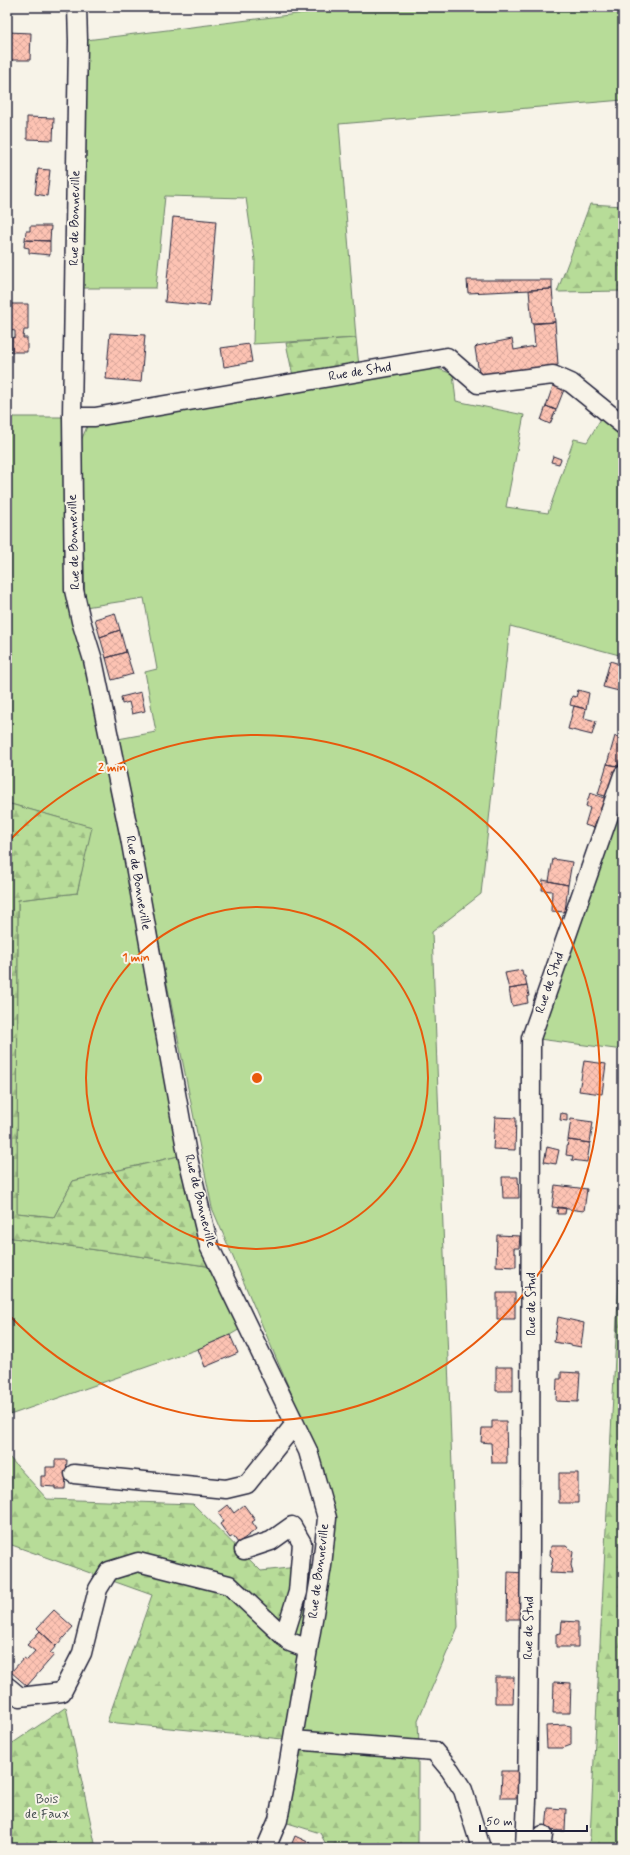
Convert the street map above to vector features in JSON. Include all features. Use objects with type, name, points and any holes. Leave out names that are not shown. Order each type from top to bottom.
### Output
[{"type":"street","name":"Rue de Bonneville","points":[[77,7],[78,41],[72,417],[74,590],[81,621],[93,660],[130,838],[187,1154],[209,1246],[308,1451],[327,1518],[322,1566],[293,1740],[278,1820],[266,1848]]},
{"type":"street","name":"Rue de Stud","points":[[72,417],[95,417],[447,358],[478,384],[553,375],[571,383],[623,425]]},
{"type":"street","name":"Rue de Stud","points":[[524,1848],[527,1800],[530,1549],[531,1038],[623,775]]},
{"type":"street","points":[[74,1474],[226,1489],[247,1484],[295,1424]]},
{"type":"street","points":[[244,1550],[272,1541],[292,1526],[302,1543],[298,1592],[284,1637]]},
{"type":"street","points":[[8,1687],[20,1697],[62,1692],[82,1653],[98,1589],[110,1571],[138,1562],[229,1585],[290,1642],[308,1649]]},
{"type":"street","points":[[293,1740],[434,1751],[450,1770],[463,1790],[481,1848]]},
{"type":"green space","points":[[354,7],[623,7],[623,100],[339,124],[356,338],[253,344],[255,260],[246,198],[165,196],[156,288],[74,288],[78,41]]},
{"type":"green space","points":[[590,204],[623,206],[623,291],[557,292]]},
{"type":"green space","points":[[356,338],[359,366],[293,376],[286,343]]},
{"type":"green space","points":[[430,366],[453,374],[456,401],[524,415],[506,507],[548,513],[574,439],[587,442],[602,417],[623,433],[623,656],[510,626],[481,894],[432,932],[458,1627],[418,1720],[419,1744],[303,1731],[334,1534],[324,1470],[212,1208],[118,739],[156,732],[145,672],[157,669],[144,598],[85,607],[81,441],[88,424]]},
{"type":"green space","points":[[7,417],[63,417],[83,655],[120,835],[130,838],[187,1154],[73,1181],[54,1217],[17,1213],[18,900],[77,893],[91,827],[7,803]]},
{"type":"green space","points":[[623,775],[623,1050],[531,1038]]},
{"type":"green space","points":[[7,803],[92,827],[77,893],[18,900],[17,1213],[54,1217],[73,1181],[187,1154],[220,1268],[7,1237]]},
{"type":"green space","points":[[623,1203],[623,1848],[588,1848],[590,1837]]},
{"type":"green space","points":[[7,1237],[220,1268],[247,1325],[230,1335],[198,1349],[7,1416]]},
{"type":"green space","points":[[7,1452],[8,1456],[47,1499],[193,1504],[261,1571],[316,1565],[293,1740],[107,1722],[152,1595],[9,1544],[7,1547]]},
{"type":"green space","name":"Bois de Faux","points":[[66,1707],[96,1848],[7,1848],[7,1747]]},
{"type":"green space","points":[[293,1740],[418,1756],[418,1848],[328,1848],[320,1833],[278,1820]]},
{"type":"building","points":[[7,32],[31,33],[30,60],[7,60]]},
{"type":"building","points":[[27,117],[54,118],[53,140],[27,139]]},
{"type":"building","points":[[38,169],[50,170],[47,196],[35,194]]},
{"type":"building","points":[[173,217],[216,221],[209,306],[165,302]]},
{"type":"building","points":[[30,226],[51,226],[50,241],[25,240],[26,231],[30,231]]},
{"type":"building","points":[[25,240],[50,241],[50,255],[29,253],[29,248],[24,247]]},
{"type":"building","points":[[467,280],[552,280],[552,289],[468,293]]},
{"type":"building","points":[[552,289],[555,322],[532,324],[529,290]]},
{"type":"building","points":[[10,304],[28,304],[28,330],[24,330],[23,338],[27,338],[27,352],[12,352],[12,338],[15,337],[15,331],[10,330]]},
{"type":"building","points":[[555,322],[558,365],[480,379],[475,348],[477,346],[512,339],[514,350],[535,346],[533,323]]},
{"type":"building","points":[[110,333],[145,335],[141,382],[106,379]]},
{"type":"building","points":[[249,344],[252,362],[224,367],[221,348]]},
{"type":"building","points":[[554,383],[565,387],[556,410],[546,406]]},
{"type":"building","points":[[546,406],[556,410],[550,424],[541,420]]},
{"type":"building","points":[[553,456],[561,459],[559,464],[551,462]]},
{"type":"building","points":[[115,613],[120,630],[100,637],[95,619]]},
{"type":"building","points":[[120,630],[126,652],[106,658],[100,637]]},
{"type":"building","points":[[126,652],[133,674],[112,680],[106,658]]},
{"type":"building","points":[[610,661],[623,665],[623,692],[603,687]]},
{"type":"building","points":[[578,690],[589,693],[586,709],[570,705],[572,696],[576,697]]},
{"type":"building","points":[[141,692],[145,711],[132,714],[129,702],[122,704],[121,697]]},
{"type":"building","points":[[574,706],[586,709],[584,718],[596,721],[592,735],[568,729]]},
{"type":"building","points":[[615,736],[623,739],[623,750],[618,766],[607,764]]},
{"type":"building","points":[[607,764],[617,766],[608,797],[598,794]]},
{"type":"building","points":[[590,793],[607,799],[597,829],[585,825],[590,808],[586,806]]},
{"type":"building","points":[[553,859],[572,862],[568,885],[549,881]]},
{"type":"building","points":[[543,880],[568,885],[565,912],[551,911],[552,891],[542,890]]},
{"type":"building","points":[[522,970],[527,986],[509,989],[505,973]]},
{"type":"building","points":[[527,986],[529,996],[527,997],[528,1003],[512,1006],[509,989]]},
{"type":"building","points":[[584,1061],[606,1064],[602,1094],[579,1091]]},
{"type":"building","points":[[561,1113],[567,1114],[567,1121],[560,1120]]},
{"type":"building","points":[[495,1117],[516,1118],[515,1150],[493,1149]]},
{"type":"building","points":[[571,1119],[593,1122],[590,1143],[568,1140]]},
{"type":"building","points":[[568,1140],[590,1143],[587,1162],[572,1160],[573,1156],[566,1155]]},
{"type":"building","points":[[547,1147],[559,1150],[556,1164],[544,1162]]},
{"type":"building","points":[[502,1177],[518,1177],[519,1198],[503,1198]]},
{"type":"building","points":[[555,1185],[587,1189],[584,1211],[552,1207]]},
{"type":"building","points":[[558,1207],[566,1208],[565,1214],[557,1214]]},
{"type":"building","points":[[497,1235],[520,1236],[519,1248],[514,1248],[514,1253],[516,1253],[516,1267],[496,1266]]},
{"type":"building","points":[[497,1293],[515,1293],[515,1319],[497,1319]]},
{"type":"building","points":[[558,1317],[584,1323],[581,1347],[554,1342]]},
{"type":"building","points":[[230,1335],[238,1353],[205,1367],[198,1349]]},
{"type":"building","points":[[496,1367],[513,1367],[513,1391],[496,1391]]},
{"type":"building","points":[[561,1372],[580,1373],[578,1402],[556,1401],[557,1379],[561,1379]]},
{"type":"building","points":[[492,1421],[506,1421],[507,1463],[492,1463],[491,1443],[481,1442],[482,1428],[492,1428]]},
{"type":"building","points":[[55,1460],[67,1460],[65,1489],[55,1489],[55,1487],[41,1486],[41,1476],[46,1476],[46,1467],[55,1467]]},
{"type":"building","points":[[559,1473],[578,1473],[578,1503],[559,1503]]},
{"type":"building","points":[[228,1505],[234,1513],[244,1505],[255,1520],[252,1522],[257,1529],[238,1543],[233,1536],[230,1538],[220,1524],[224,1521],[218,1513]]},
{"type":"building","points":[[551,1546],[566,1546],[573,1552],[571,1565],[573,1574],[550,1573],[553,1558],[550,1555]]},
{"type":"building","points":[[508,1572],[525,1573],[524,1619],[507,1619]]},
{"type":"building","points":[[54,1610],[73,1627],[56,1646],[37,1628]]},
{"type":"building","points":[[562,1621],[578,1622],[578,1647],[556,1647],[556,1634],[561,1633]]},
{"type":"building","points":[[40,1631],[56,1646],[50,1653],[54,1655],[27,1686],[11,1672],[24,1658],[27,1660],[35,1651],[27,1645]]},
{"type":"building","points":[[495,1677],[514,1677],[513,1703],[495,1703]]},
{"type":"building","points":[[554,1682],[571,1683],[570,1713],[553,1713]]},
{"type":"building","points":[[546,1726],[571,1726],[571,1745],[563,1748],[547,1748]]},
{"type":"building","points":[[502,1771],[518,1771],[518,1798],[501,1798]]},
{"type":"building","points":[[548,1808],[566,1809],[565,1831],[546,1830]]},
{"type":"building","points":[[295,1836],[310,1843],[308,1848],[290,1848]]}]
